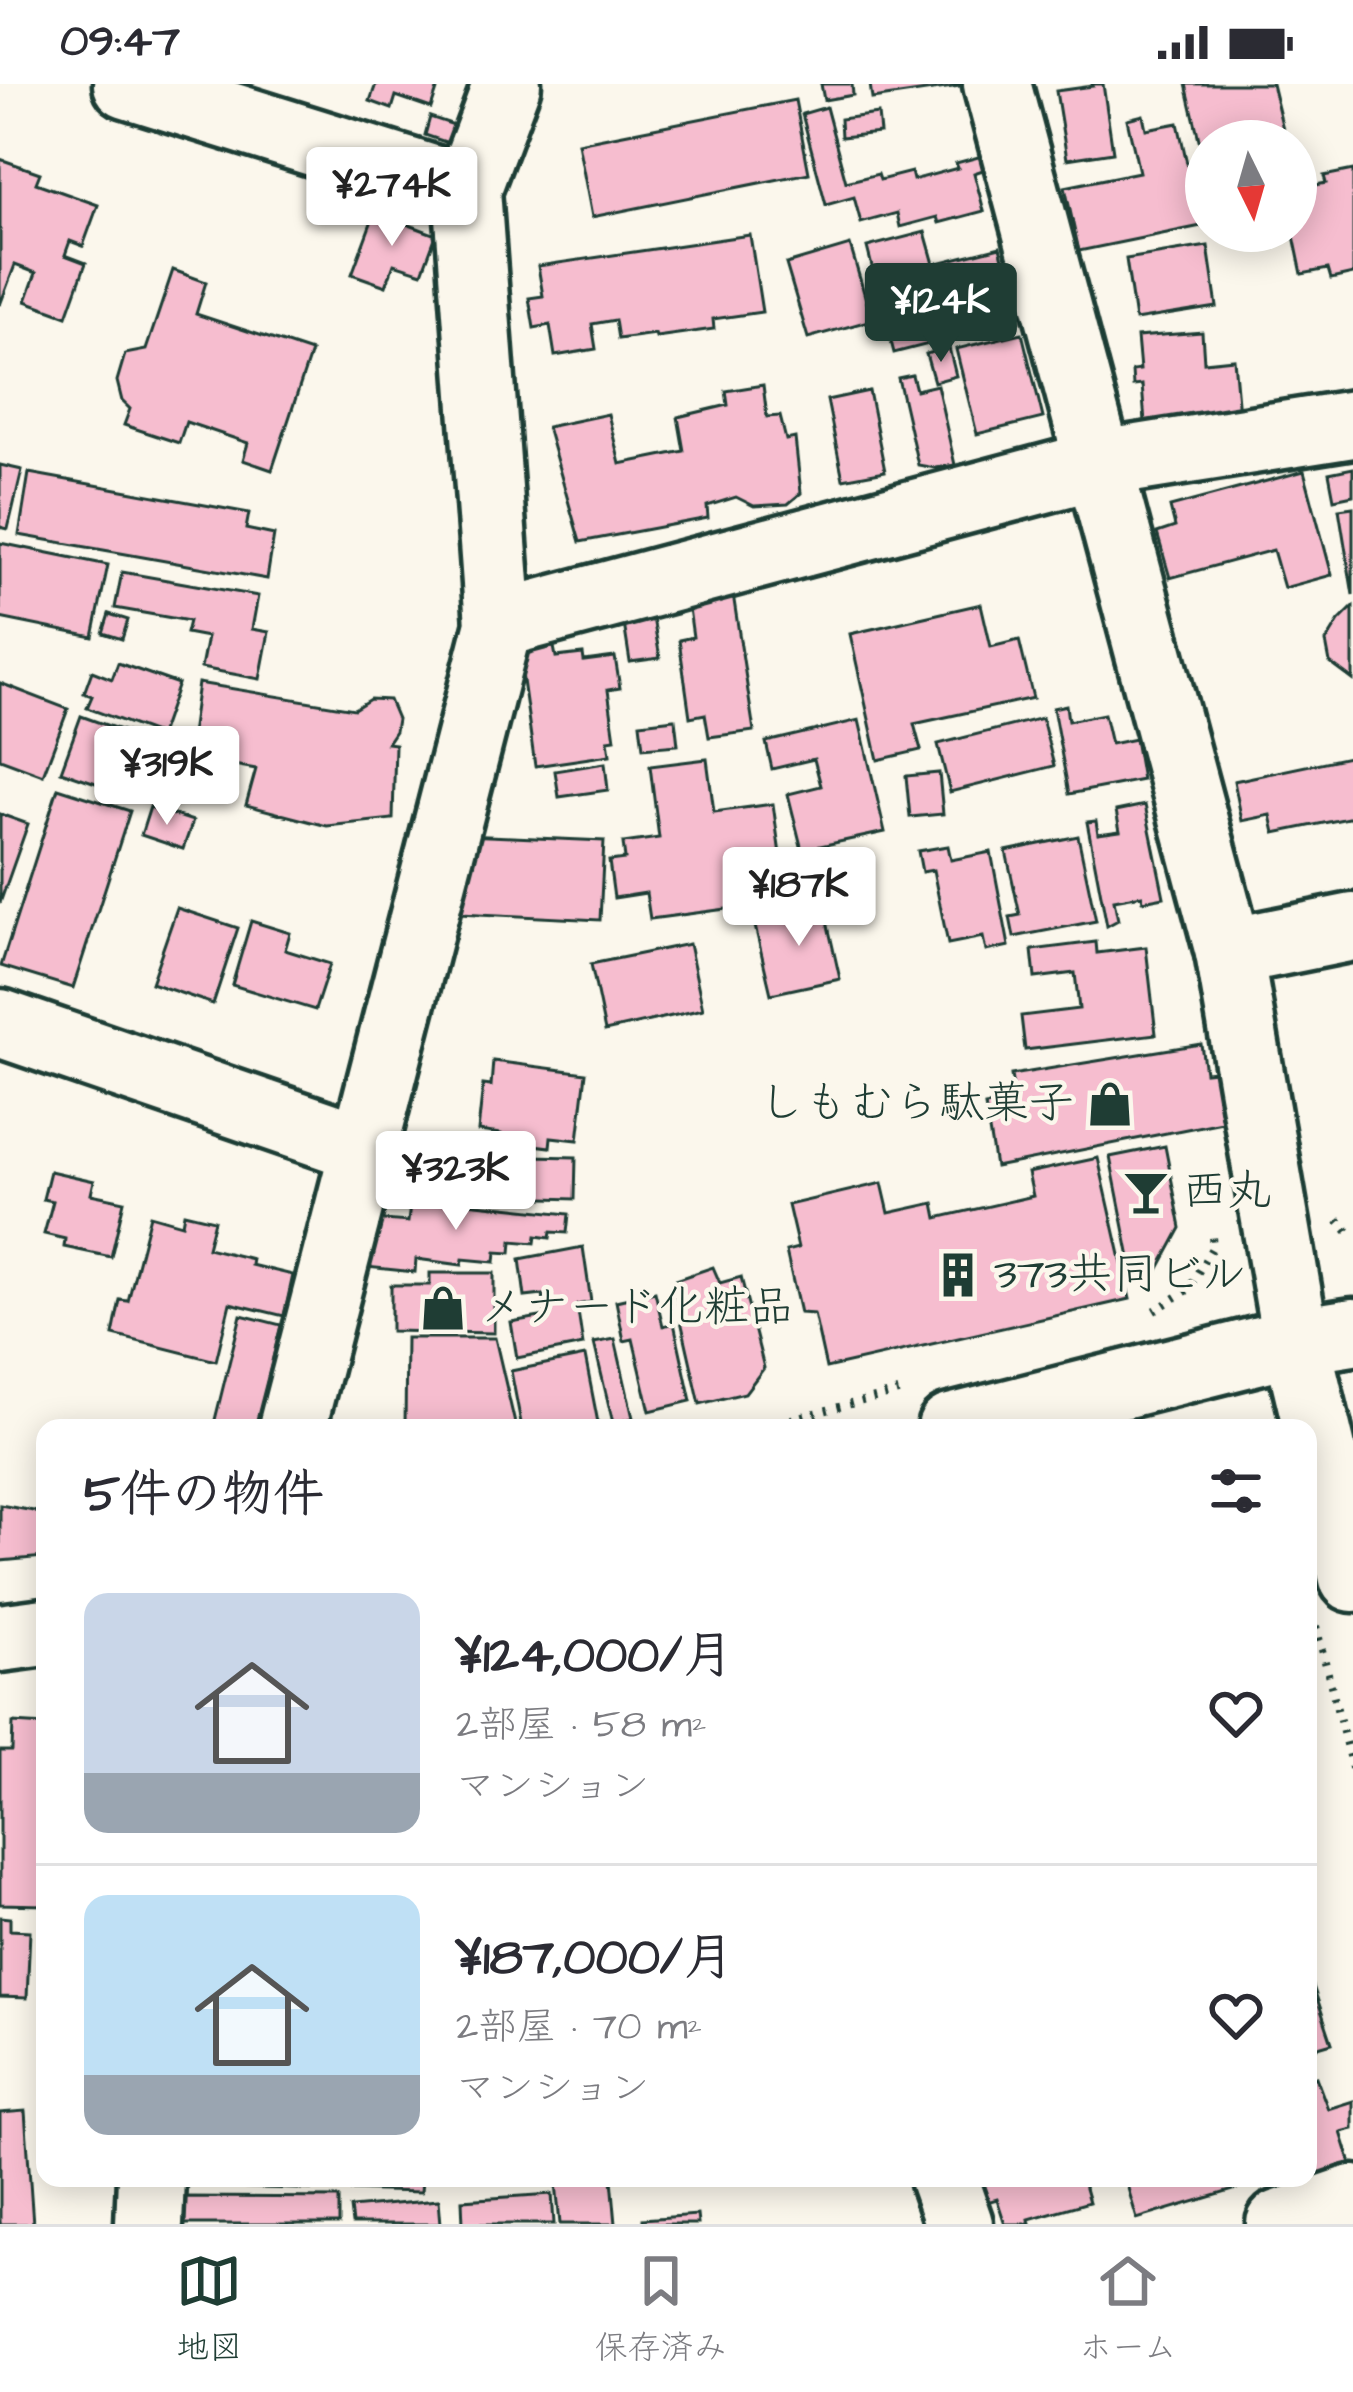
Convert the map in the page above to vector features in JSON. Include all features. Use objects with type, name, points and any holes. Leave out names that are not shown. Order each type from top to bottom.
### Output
[{"type":"street","points":[[127,84],[467,190]]},
{"type":"street","points":[[294,1419],[499,624],[467,190],[507,84]]},
{"type":"street","points":[[997,84],[1228,952],[1325,1337],[1333,1598]]},
{"type":"street","points":[[499,624],[1100,464],[1353,424]]},
{"type":"street","points":[[1228,952],[1353,927]]},
{"type":"street","points":[[0,1023],[365,1150]]},
{"type":"street","points":[[988,1419],[1325,1337]]},
{"type":"street","points":[[0,1638],[36,1633]]},
{"type":"street","points":[[149,2224],[151,2187]]},
{"type":"street","points":[[946,2187],[958,2224]]},
{"type":"street","points":[[1280,2224],[1353,2199]]},
{"type":"path","points":[[1333,1598],[1353,1772]]},
{"type":"building","points":[[376,84],[439,84],[431,108],[396,96],[392,109],[370,101]]},
{"type":"building","points":[[821,84],[852,84],[853,95],[824,100]]},
{"type":"building","points":[[870,84],[960,84],[960,86],[872,99]]},
{"type":"building","points":[[1103,84],[1113,152],[1067,159],[1056,91]]},
{"type":"building","points":[[1186,84],[1272,84],[1281,120],[1194,120]]},
{"type":"building","points":[[795,100],[809,173],[592,217],[578,143]]},
{"type":"building","points":[[826,107],[846,182],[911,172],[913,180],[982,156],[986,169],[974,173],[984,211],[900,227],[897,213],[861,223],[854,197],[826,205],[802,114]]},
{"type":"building","points":[[878,114],[880,133],[841,137],[840,119]]},
{"type":"building","points":[[1143,115],[1146,129],[1178,123],[1185,154],[1185,229],[1079,251],[1065,187],[1139,172],[1127,119]]},
{"type":"building","points":[[430,117],[463,128],[457,146],[425,135]]},
{"type":"building","points":[[0,159],[40,173],[36,183],[98,205],[83,246],[70,241],[65,255],[86,263],[67,316],[26,301],[36,273],[15,265],[0,305]]},
{"type":"building","points":[[1353,170],[1353,274],[1331,279],[1328,269],[1302,274],[1297,252],[1317,252],[1317,185],[1326,183],[1324,176]]},
{"type":"building","points":[[375,212],[436,235],[422,273],[394,264],[386,286],[352,274]]},
{"type":"building","points":[[925,232],[934,264],[1000,247],[1019,321],[894,353],[867,247]]},
{"type":"building","points":[[750,235],[762,312],[713,319],[714,329],[656,337],[618,339],[615,320],[592,324],[596,349],[555,356],[550,325],[534,328],[529,298],[543,296],[538,266]]},
{"type":"building","points":[[850,245],[872,320],[808,338],[786,264]]},
{"type":"building","points":[[1185,250],[1209,252],[1217,307],[1135,320],[1126,259]]},
{"type":"building","points":[[173,270],[206,282],[196,314],[311,352],[272,470],[243,460],[248,443],[186,422],[179,443],[124,425],[130,409],[122,401],[117,381],[125,354],[146,350]]},
{"type":"building","points":[[1202,332],[1204,362],[1234,359],[1239,414],[1145,422],[1142,385],[1133,386],[1132,371],[1140,370],[1137,337]]},
{"type":"building","points":[[1022,333],[1043,418],[977,434],[956,349]]},
{"type":"building","points":[[949,348],[956,376],[934,382],[926,354]]},
{"type":"building","points":[[912,375],[916,390],[937,385],[955,465],[918,465],[898,378]]},
{"type":"building","points":[[763,385],[767,417],[780,416],[786,440],[795,438],[801,493],[788,504],[754,506],[736,497],[707,506],[708,518],[580,542],[547,427],[608,414],[620,464],[684,451],[678,417],[728,405],[726,391]]},
{"type":"building","points":[[869,391],[885,471],[843,479],[827,400]]},
{"type":"building","points":[[0,465],[22,470],[8,529],[0,527]]},
{"type":"building","points":[[1353,468],[1353,495],[1334,499],[1329,473]]},
{"type":"building","points":[[1304,471],[1332,575],[1284,588],[1273,550],[1170,578],[1157,533],[1175,527],[1170,507]]},
{"type":"building","points":[[29,473],[249,513],[246,529],[274,535],[267,579],[19,535]]},
{"type":"building","points":[[1353,507],[1353,595],[1339,509]]},
{"type":"building","points":[[0,543],[108,565],[93,637],[0,618]]},
{"type":"building","points":[[122,572],[258,596],[252,629],[269,632],[260,679],[201,668],[207,637],[186,633],[189,621],[115,608]]},
{"type":"building","points":[[733,594],[754,731],[709,737],[705,714],[690,717],[679,640],[693,637],[688,601]]},
{"type":"building","points":[[981,604],[991,647],[1019,640],[1033,698],[914,724],[921,750],[878,760],[850,634]]},
{"type":"building","points":[[1353,607],[1353,680],[1330,663],[1326,642]]},
{"type":"building","points":[[652,612],[660,658],[630,662],[623,617]]},
{"type":"building","points":[[109,614],[128,620],[122,639],[103,633]]},
{"type":"building","points":[[554,647],[556,657],[583,654],[584,661],[615,657],[620,688],[608,690],[615,739],[608,740],[610,755],[535,766],[519,652]]},
{"type":"building","points":[[118,663],[178,684],[160,735],[87,708],[92,696],[84,693],[92,671],[112,679]]},
{"type":"building","points":[[0,683],[68,709],[43,775],[0,759]]},
{"type":"building","points":[[198,683],[354,709],[370,699],[389,700],[397,719],[387,743],[395,744],[393,819],[327,826],[246,805],[256,769],[188,757]]},
{"type":"building","points":[[1066,705],[1068,721],[1104,714],[1111,744],[1135,739],[1142,780],[1069,794],[1053,708]]},
{"type":"building","points":[[81,716],[145,739],[138,758],[144,761],[135,785],[125,782],[122,792],[61,771]]},
{"type":"building","points":[[1042,718],[1054,766],[950,792],[938,744]]},
{"type":"building","points":[[675,719],[678,745],[643,748],[640,723]]},
{"type":"building","points":[[859,720],[885,832],[802,850],[788,794],[821,786],[814,759],[772,769],[766,742]]},
{"type":"building","points":[[1353,756],[1353,817],[1275,833],[1271,815],[1242,821],[1234,781]]},
{"type":"building","points":[[707,759],[714,812],[773,804],[782,869],[768,871],[772,903],[650,919],[646,893],[614,898],[609,861],[625,859],[623,843],[659,838],[650,766]]},
{"type":"building","points":[[605,763],[608,790],[559,797],[555,771]]},
{"type":"building","points":[[939,773],[943,814],[910,817],[906,776]]},
{"type":"building","points":[[58,788],[130,811],[73,988],[1,966]]},
{"type":"building","points":[[1145,805],[1164,897],[1114,900],[1118,920],[1107,926],[1087,822],[1096,821],[1098,834],[1120,831],[1116,811]]},
{"type":"building","points":[[150,807],[193,821],[183,849],[141,835]]},
{"type":"building","points":[[0,814],[28,824],[0,903]]},
{"type":"building","points":[[464,835],[604,841],[600,920],[460,913]]},
{"type":"building","points":[[1078,836],[1096,921],[1014,937],[1010,917],[1020,915],[1006,851]]},
{"type":"building","points":[[948,846],[951,860],[991,852],[1009,946],[986,951],[983,937],[948,944],[933,870],[922,872],[918,851]]},
{"type":"building","points":[[820,890],[840,979],[771,994],[755,926],[808,913],[803,895]]},
{"type":"building","points":[[177,908],[238,928],[213,1004],[151,983]]},
{"type":"building","points":[[251,921],[290,933],[285,950],[330,964],[315,1010],[232,985]]},
{"type":"building","points":[[1096,942],[1097,953],[1146,947],[1156,1034],[1025,1050],[1021,1016],[1079,1009],[1075,973],[1035,978],[1032,950]]},
{"type":"building","points":[[689,944],[703,1009],[605,1031],[591,964]]},
{"type":"building","name":"しもむら駄菓子","points":[[1201,1044],[1205,1072],[1215,1071],[1222,1122],[995,1167],[985,1106],[1015,1101],[1011,1075]]},
{"type":"building","points":[[493,1061],[586,1073],[578,1140],[551,1137],[550,1147],[501,1141],[501,1134],[478,1131],[483,1085],[491,1086]]},
{"type":"building","name":"西丸","points":[[1165,1146],[1181,1228],[1156,1274],[1134,1278],[1110,1157]]},
{"type":"building","points":[[482,1155],[576,1157],[575,1199],[482,1196]]},
{"type":"building","name":"373共同ビル","points":[[1098,1158],[1130,1299],[826,1368],[814,1314],[800,1313],[786,1251],[798,1248],[788,1205],[882,1183],[889,1213],[934,1203],[937,1218],[1033,1196],[1028,1173]]},
{"type":"building","points":[[50,1171],[94,1181],[91,1194],[124,1201],[111,1257],[64,1247],[65,1239],[44,1234],[53,1201],[43,1199]]},
{"type":"building","points":[[411,1197],[569,1214],[567,1233],[536,1236],[535,1243],[512,1241],[511,1253],[496,1252],[495,1262],[463,1259],[462,1265],[416,1259],[415,1272],[366,1267],[372,1219],[408,1222]]},
{"type":"building","points":[[184,1213],[214,1220],[207,1248],[293,1275],[284,1316],[230,1303],[216,1361],[113,1335],[120,1300],[128,1301],[150,1215],[182,1224]]},
{"type":"building","points":[[583,1247],[591,1302],[577,1305],[583,1345],[517,1358],[511,1322],[546,1316],[543,1295],[525,1297],[520,1259]]},
{"type":"building","points":[[713,1267],[720,1283],[741,1277],[764,1368],[745,1393],[700,1404],[672,1281]]},
{"type":"building","name":"メナード化粧品","points":[[430,1273],[494,1273],[494,1333],[391,1331],[391,1285],[430,1285]]},
{"type":"building","points":[[655,1292],[663,1326],[674,1323],[691,1401],[650,1411],[633,1339],[624,1341],[616,1301]]},
{"type":"building","points":[[241,1315],[281,1325],[258,1419],[215,1419]]},
{"type":"building","points":[[406,1338],[495,1338],[514,1419],[405,1419]]},
{"type":"building","points":[[615,1339],[633,1418],[612,1419],[594,1343]]},
{"type":"building","points":[[585,1356],[597,1419],[520,1419],[511,1371]]},
{"type":"building","points":[[0,1505],[36,1511],[36,1558],[0,1561]]},
{"type":"building","points":[[13,1723],[36,1724],[36,1905],[0,1904],[0,1751],[12,1751]]},
{"type":"building","points":[[0,1917],[10,1918],[10,1930],[30,1931],[27,1998],[0,1997]]},
{"type":"building","points":[[1317,1998],[1332,2043],[1317,2047]]},
{"type":"building","points":[[1317,2080],[1328,2109],[1353,2101],[1353,2129],[1341,2132],[1352,2167],[1317,2179]]},
{"type":"building","points":[[25,2111],[33,2224],[0,2224],[0,2113]]},
{"type":"building","points":[[223,2187],[421,2187],[421,2192]]},
{"type":"building","points":[[556,2187],[613,2187],[616,2224],[560,2224]]},
{"type":"building","points":[[968,2187],[1085,2187],[1089,2202],[1029,2219],[1030,2224],[1005,2224],[997,2199],[973,2206]]},
{"type":"building","points":[[1128,2187],[1244,2187],[1137,2219]]},
{"type":"building","points":[[552,2194],[554,2224],[463,2224],[462,2200]]},
{"type":"building","points":[[184,2197],[339,2198],[339,2224],[183,2224]]},
{"type":"building","points":[[439,2200],[441,2224],[352,2224],[350,2208]]},
{"type":"building","points":[[697,2215],[698,2224],[643,2224],[643,2219]]},
{"type":"place","name":"しもむら駄菓子","points":[[1110,1104]]},
{"type":"place","name":"西丸","points":[[1146,1192]]},
{"type":"place","name":"373共同ビル","points":[[958,1275]]},
{"type":"place","name":"メナード化粧品","points":[[443,1308]]}]
